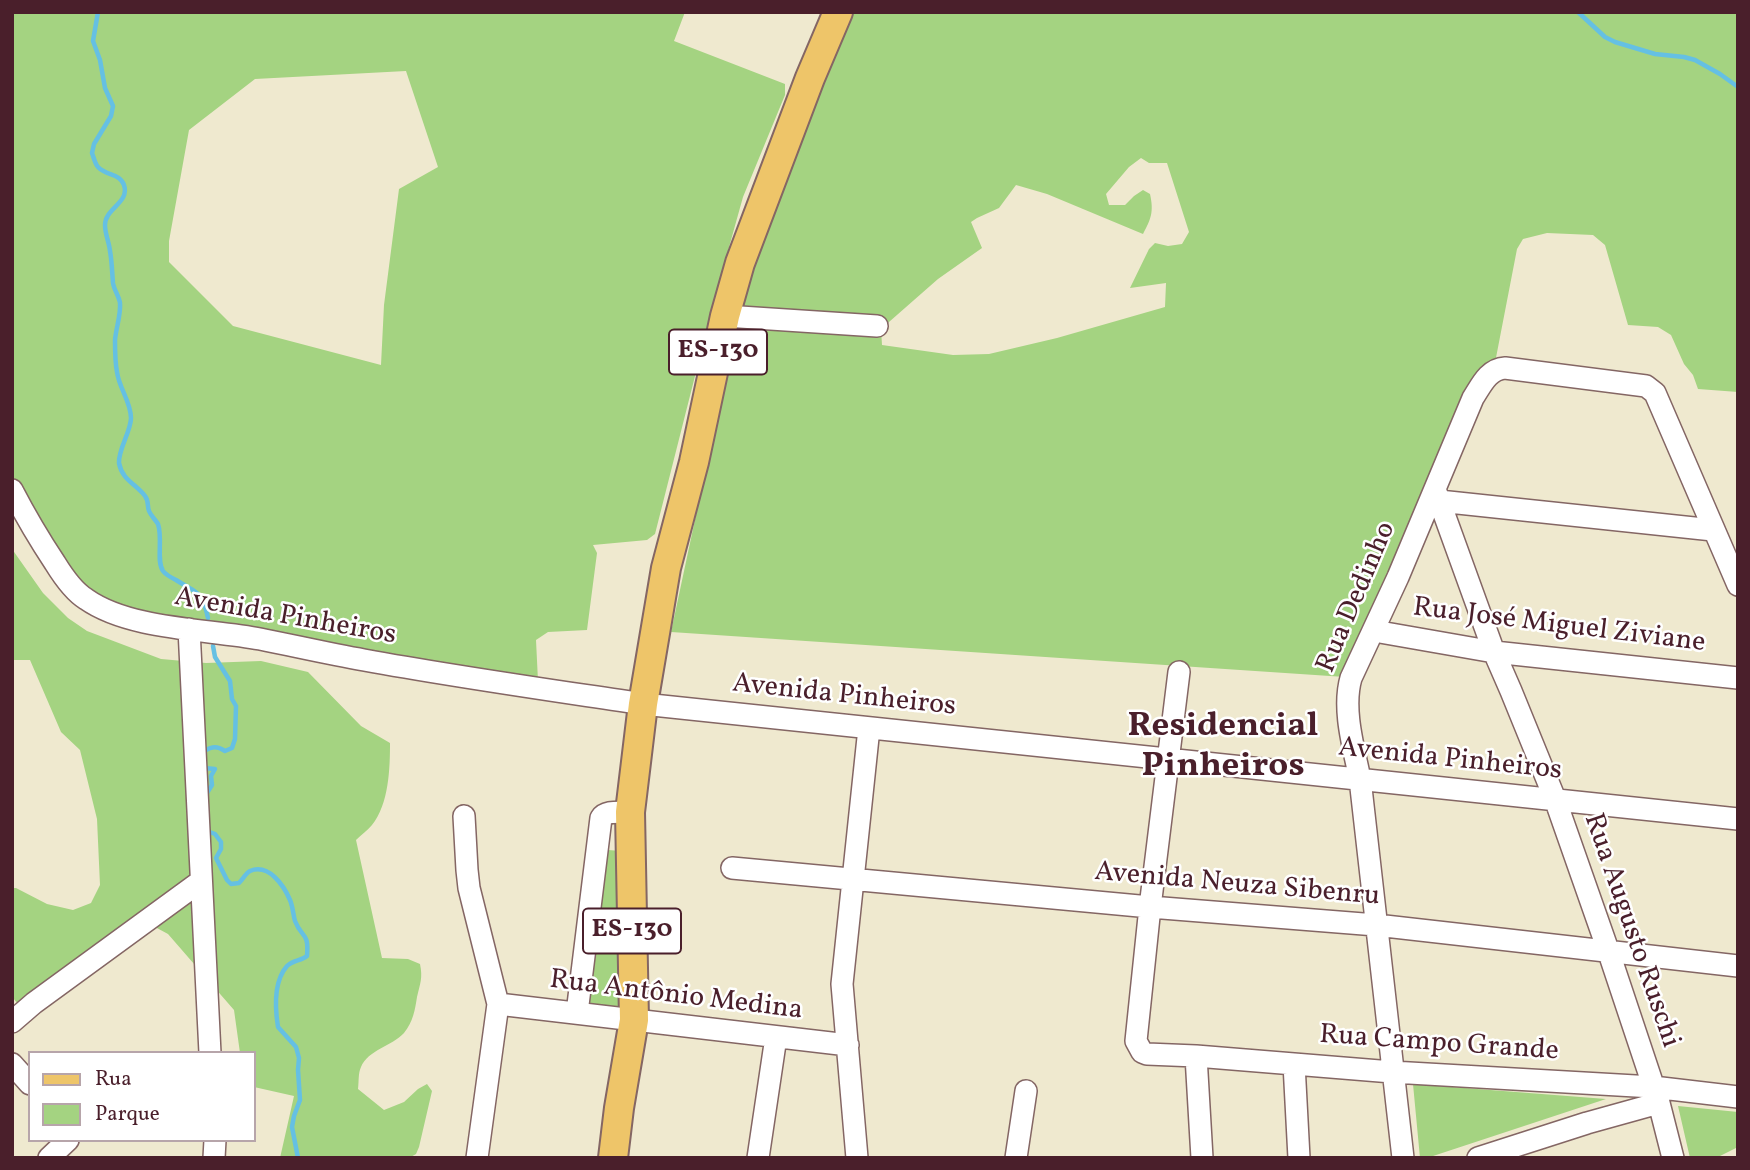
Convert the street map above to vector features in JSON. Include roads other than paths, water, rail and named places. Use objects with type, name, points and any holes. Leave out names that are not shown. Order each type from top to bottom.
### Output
[{"type":"main road","name":"ES-130","points":[[613,1158],[618,1108],[634,1020],[629,812],[643,704],[666,568],[694,463],[725,316],[749,237],[838,12]]},
{"type":"street","points":[[725,316],[877,326]]},
{"type":"street","name":"Rua Dedinho","points":[[1403,1158],[1360,779],[1347,693],[1350,678],[1437,495],[1473,398],[1488,376],[1496,369],[1505,368],[1646,386],[1655,393],[1713,530]]},
{"type":"street","name":"Avenida Pinheiros","points":[[12,490],[21,529],[84,599],[111,613],[151,624],[258,639],[467,678],[643,704],[1738,819]]},
{"type":"street","points":[[1437,495],[1713,530],[1738,585]]},
{"type":"street","name":"Rua Augusto Ruschi","points":[[1437,495],[1494,652],[1555,799],[1656,1095],[1673,1158]]},
{"type":"street","points":[[189,629],[210,1051]]},
{"type":"street","name":"Rua José Miguel Ziviane","points":[[1374,631],[1494,652],[1738,678]]},
{"type":"street","points":[[1150,907],[1179,672]]},
{"type":"street","points":[[857,1158],[842,984],[869,728]]},
{"type":"street","points":[[577,1013],[601,818],[607,813],[629,812]]},
{"type":"street","points":[[464,816],[469,888],[498,1004],[477,1158]]},
{"type":"street","name":"Avenida Neuza Sibenru","points":[[732,868],[1376,925],[1738,966]]},
{"type":"street","points":[[12,1022],[201,881]]},
{"type":"street","name":"Rua Campo Grande","points":[[1150,907],[1136,1041],[1142,1052],[1147,1054],[1656,1095],[1738,1097]]},
{"type":"street","name":"Rua Antônio Medina","points":[[498,1004],[848,1045]]},
{"type":"street","points":[[758,1158],[776,1037]]},
{"type":"street","points":[[1196,1056],[1202,1158]]},
{"type":"street","points":[[12,1064],[28,1082]]},
{"type":"street","points":[[1294,1064],[1299,1158]]},
{"type":"street","points":[[1016,1158],[1026,1091]]},
{"type":"street","points":[[1479,1158],[1587,1123],[1656,1095]]},
{"type":"street","points":[[49,1158],[66,1142]]},
{"type":"waterway","points":[[98,12],[93,41],[105,88],[113,106],[111,116],[94,144],[92,153],[98,167],[119,178],[125,191],[121,201],[106,219],[105,225],[113,283],[120,303],[115,340],[116,368],[131,418],[119,463],[126,478],[146,498],[149,511],[158,524],[163,571],[201,597],[208,618]]},
{"type":"waterway","points":[[1578,12],[1605,37],[1615,42],[1655,54],[1695,60],[1738,87]]},
{"type":"waterway","points":[[204,753],[212,747],[225,751],[232,748],[235,739],[236,706],[232,699],[230,681],[215,657],[213,646]]},
{"type":"waterway","points":[[203,765],[204,768],[215,769],[211,776],[212,785],[205,796]]},
{"type":"waterway","points":[[207,831],[215,834],[221,842],[216,858],[231,884],[239,883],[249,872],[257,869],[275,877],[287,894],[295,921],[306,939],[307,956],[287,966],[282,972],[276,995],[278,1027],[296,1047],[299,1058],[300,1100],[292,1127],[298,1158]]},
{"type":"district","name":"Residencial Pinheiros","points":[[1223,749]]}]
